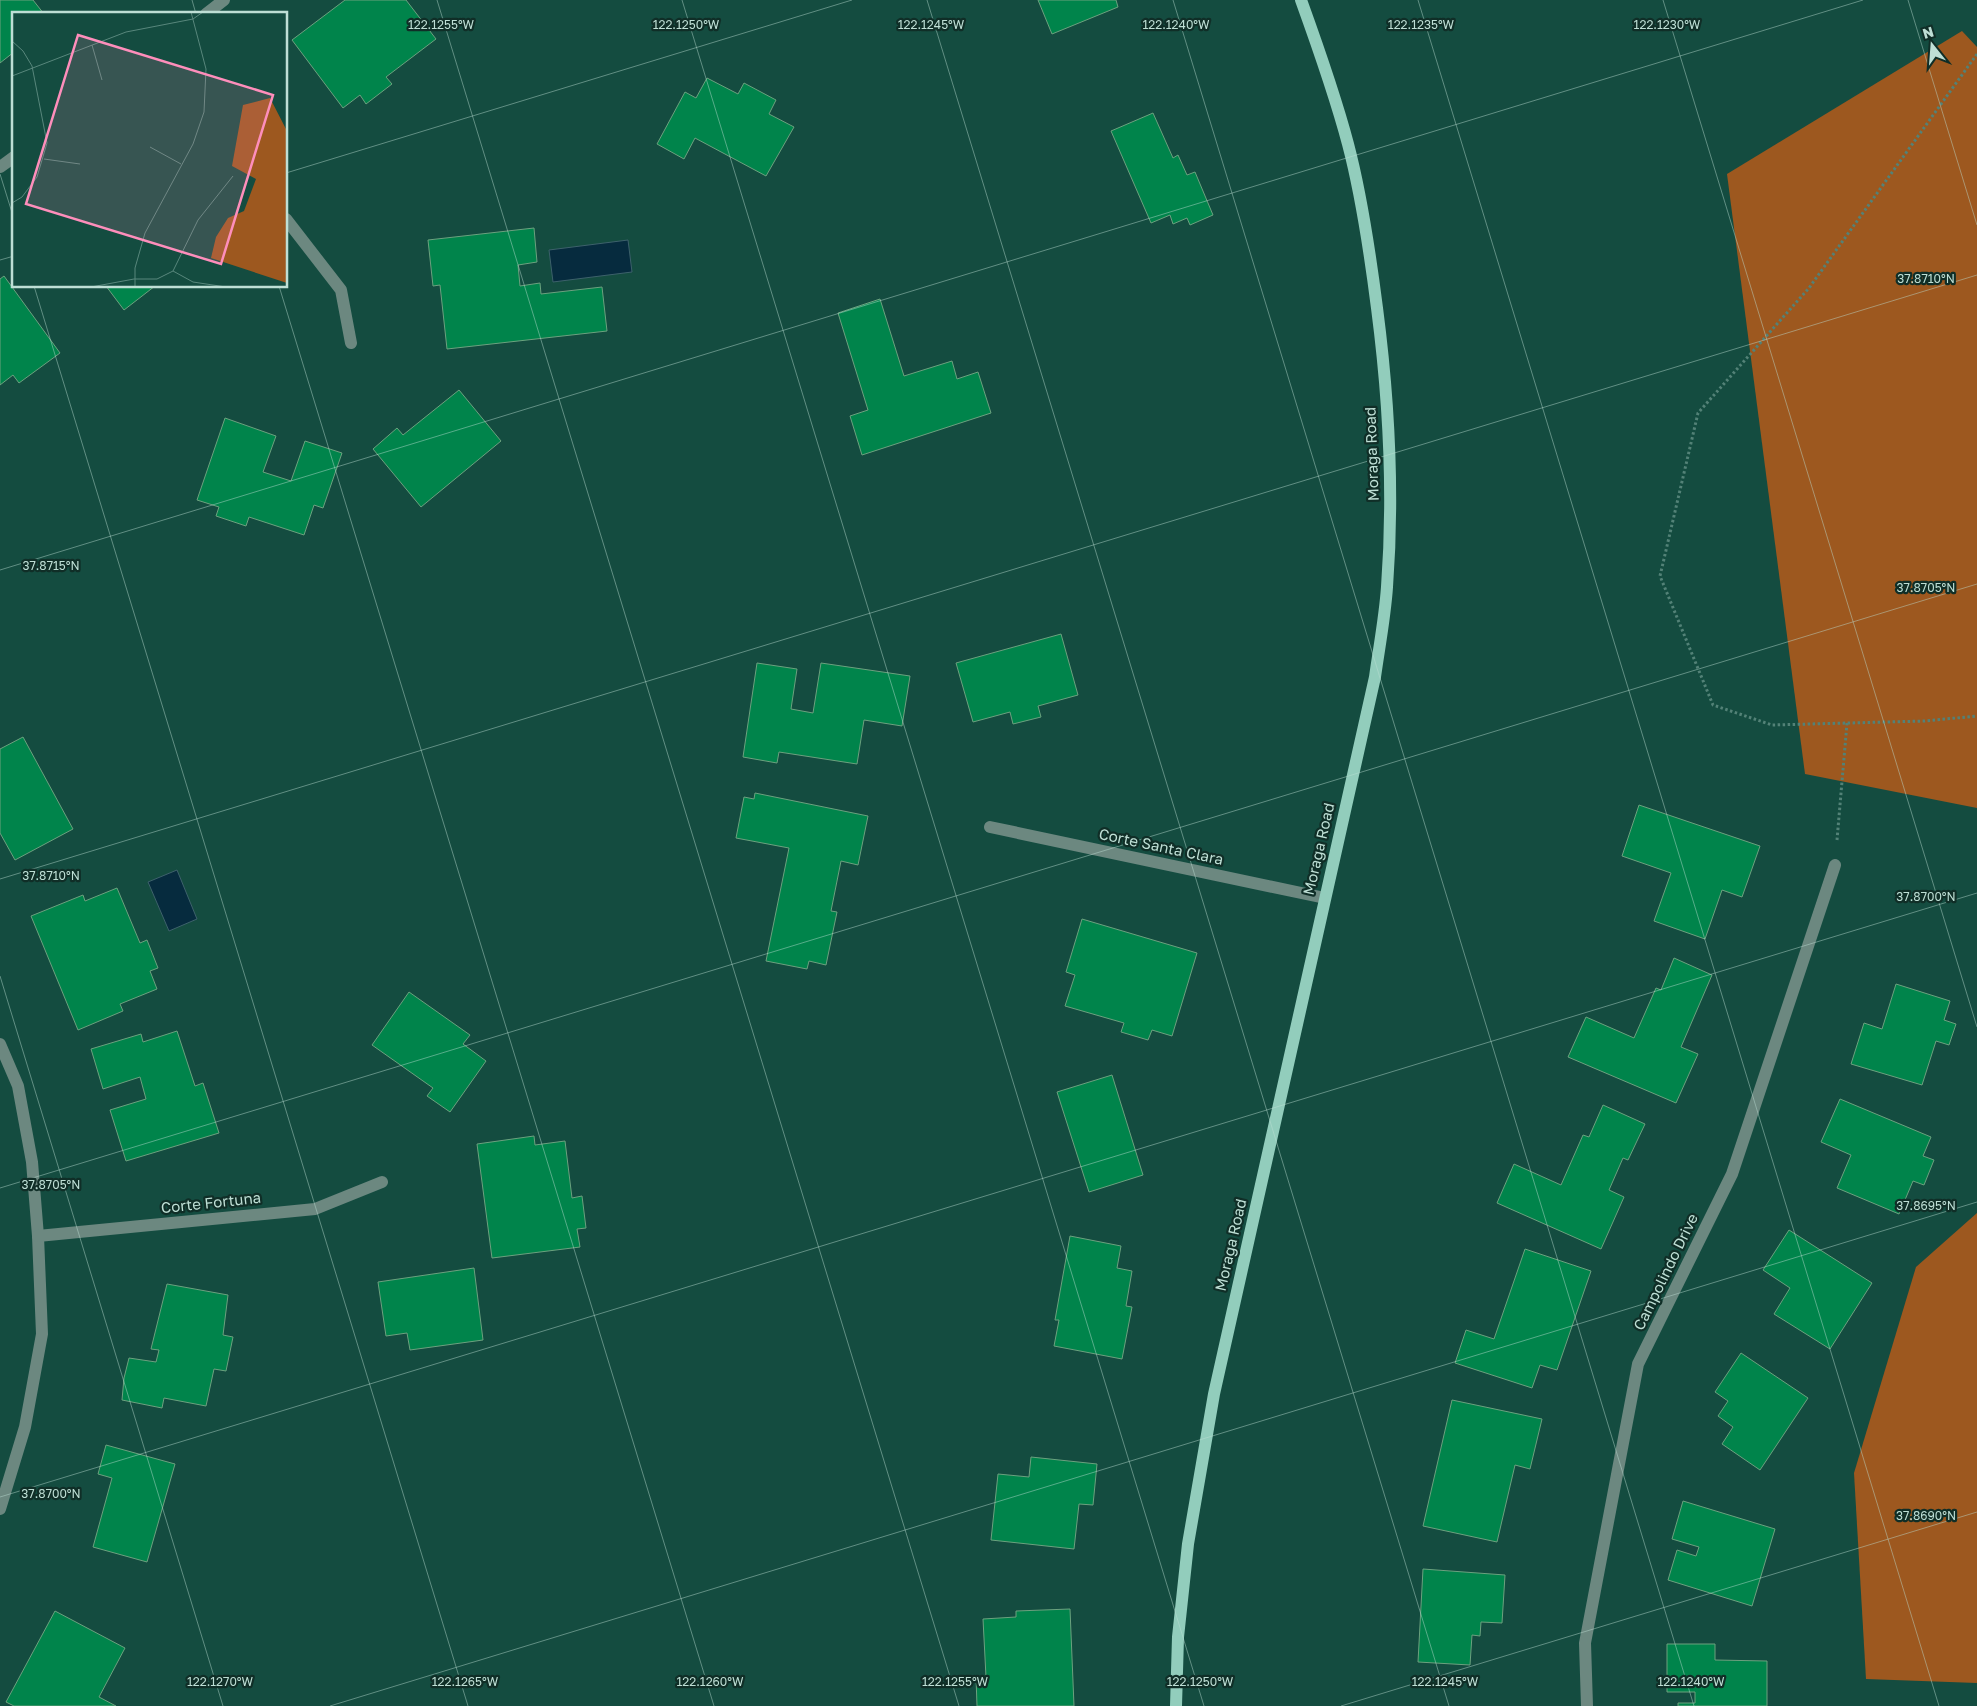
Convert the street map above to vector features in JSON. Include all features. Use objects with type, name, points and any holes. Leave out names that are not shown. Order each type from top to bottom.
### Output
[{"type":"main road","name":"Moraga Road","points":[[1176,1706],[1178,1637],[1188,1544],[1214,1394],[1375,677],[1387,588],[1390,506],[1384,368],[1369,245],[1348,145],[1328,73],[1300,0]]},
{"type":"street","points":[[209,12],[224,0]]},
{"type":"street","points":[[0,167],[12,158]]},
{"type":"street","points":[[288,222],[341,290],[351,343]]},
{"type":"street","name":"Corte Santa Clara","points":[[990,827],[1325,898]]},
{"type":"street","name":"Campolindo Drive","points":[[1587,1706],[1585,1643],[1638,1364],[1732,1174],[1835,865]]},
{"type":"street","points":[[0,1044],[18,1086],[32,1162],[38,1236],[42,1334],[25,1427],[0,1509]]},
{"type":"street","name":"Corte Fortuna","points":[[38,1236],[315,1209],[382,1182]]},
{"type":"path","points":[[1977,54],[1809,288],[1698,413],[1660,576],[1713,705],[1772,725],[1925,721],[1977,716]]},
{"type":"path","points":[[1835,865],[1847,723]]},
{"type":"shaded area","points":[[1962,31],[1977,47],[1977,808],[1805,774],[1727,174]]},
{"type":"shaded area","points":[[1977,1213],[1977,1683],[1866,1679],[1854,1473],[1916,1267]]},
{"type":"water","points":[[628,240],[632,272],[553,282],[549,250]]},
{"type":"water","points":[[177,870],[197,919],[169,931],[148,882]]},
{"type":"building","points":[[0,0],[33,0],[42,12],[12,12],[12,54],[0,63]]},
{"type":"building","points":[[345,0],[406,0],[436,39],[386,77],[392,84],[366,104],[360,95],[343,108],[292,40]]},
{"type":"building","points":[[1038,0],[1116,0],[1118,7],[1052,34]]},
{"type":"building","points":[[707,78],[738,94],[744,83],[776,100],[769,114],[794,127],[766,176],[695,138],[684,159],[657,144],[685,92],[696,98]]},
{"type":"building","points":[[1153,113],[1173,158],[1178,155],[1187,175],[1195,172],[1213,215],[1190,225],[1187,218],[1173,224],[1170,215],[1151,223],[1111,131]]},
{"type":"building","points":[[534,228],[537,262],[518,265],[520,286],[540,283],[541,294],[602,287],[607,331],[447,349],[440,285],[433,286],[428,240]]},
{"type":"building","points":[[4,276],[60,353],[19,383],[13,375],[0,385],[0,279]]},
{"type":"building","points":[[108,288],[152,288],[124,310]]},
{"type":"building","points":[[880,299],[904,376],[952,361],[957,379],[978,372],[991,413],[862,455],[850,416],[868,410],[838,313]]},
{"type":"building","points":[[459,390],[501,441],[421,507],[373,449],[397,428],[403,435]]},
{"type":"building","points":[[225,418],[276,436],[263,472],[291,481],[305,441],[342,453],[323,508],[314,505],[304,535],[249,517],[246,526],[216,516],[219,507],[197,500]]},
{"type":"building","points":[[1061,634],[1078,695],[1038,706],[1041,717],[1013,724],[1010,712],[973,722],[956,663]]},
{"type":"building","points":[[757,663],[797,669],[791,709],[813,713],[821,663],[910,676],[902,726],[864,720],[857,764],[779,752],[777,763],[743,757]]},
{"type":"building","points":[[23,737],[73,829],[15,860],[0,833],[0,749]]},
{"type":"building","points":[[755,793],[868,816],[858,865],[841,861],[831,911],[837,912],[826,965],[809,961],[807,969],[766,961],[789,848],[736,838],[744,797],[754,799]]},
{"type":"building","points":[[1639,805],[1760,846],[1742,897],[1722,890],[1705,939],[1654,921],[1671,873],[1622,856]]},
{"type":"building","points":[[117,888],[140,943],[147,940],[158,968],[150,971],[157,989],[120,1004],[123,1011],[78,1030],[31,916],[83,895],[85,901]]},
{"type":"building","points":[[1082,919],[1197,953],[1172,1036],[1152,1030],[1148,1040],[1121,1032],[1124,1023],[1065,1006],[1075,975],[1066,972]]},
{"type":"building","points":[[1674,958],[1712,975],[1681,1047],[1698,1054],[1676,1103],[1568,1057],[1586,1017],[1634,1038],[1656,988],[1661,990]]},
{"type":"building","points":[[1896,984],[1950,1001],[1944,1020],[1956,1024],[1949,1045],[1936,1041],[1922,1085],[1851,1064],[1864,1023],[1882,1029]]},
{"type":"building","points":[[409,992],[470,1035],[463,1044],[486,1061],[450,1112],[427,1096],[433,1088],[372,1045]]},
{"type":"building","points":[[177,1031],[195,1086],[203,1083],[219,1133],[126,1161],[110,1110],[146,1099],[140,1077],[103,1089],[91,1049],[141,1034],[143,1042]]},
{"type":"building","points":[[1112,1075],[1143,1175],[1089,1192],[1057,1092]]},
{"type":"building","points":[[1840,1099],[1931,1137],[1923,1156],[1934,1160],[1924,1185],[1913,1181],[1899,1214],[1837,1188],[1851,1155],[1821,1142]]},
{"type":"building","points":[[1603,1105],[1645,1124],[1628,1160],[1623,1158],[1609,1190],[1624,1197],[1601,1249],[1497,1203],[1514,1164],[1561,1185],[1583,1135],[1589,1137]]},
{"type":"building","points":[[534,1136],[535,1145],[565,1141],[572,1198],[582,1196],[586,1228],[577,1229],[580,1247],[492,1258],[477,1144]]},
{"type":"building","points":[[1789,1230],[1872,1283],[1830,1349],[1774,1314],[1790,1288],[1763,1270]]},
{"type":"building","points":[[1070,1236],[1121,1246],[1117,1268],[1132,1271],[1126,1306],[1132,1307],[1122,1359],[1054,1346],[1059,1320],[1055,1320]]},
{"type":"building","points":[[1525,1249],[1591,1271],[1557,1370],[1540,1365],[1532,1388],[1455,1363],[1466,1330],[1494,1339]]},
{"type":"building","points":[[474,1268],[483,1340],[410,1350],[407,1333],[386,1336],[378,1282]]},
{"type":"building","points":[[167,1284],[228,1295],[223,1335],[233,1337],[226,1371],[214,1369],[206,1406],[164,1398],[162,1408],[122,1400],[124,1378],[129,1358],[156,1362],[159,1350],[151,1349]]},
{"type":"building","points":[[1741,1353],[1808,1398],[1760,1470],[1722,1444],[1733,1427],[1718,1416],[1728,1401],[1715,1392]]},
{"type":"building","points":[[1452,1400],[1542,1419],[1530,1469],[1515,1465],[1497,1542],[1423,1526]]},
{"type":"building","points":[[106,1445],[175,1464],[147,1562],[93,1547],[112,1478],[98,1474]]},
{"type":"building","points":[[1031,1457],[1097,1464],[1093,1505],[1079,1504],[1074,1549],[991,1540],[998,1474],[1029,1477]]},
{"type":"building","points":[[1683,1501],[1775,1529],[1752,1606],[1668,1580],[1677,1550],[1696,1556],[1699,1547],[1672,1539]]},
{"type":"building","points":[[1423,1569],[1505,1575],[1502,1623],[1481,1622],[1480,1636],[1472,1635],[1470,1665],[1418,1662]]},
{"type":"building","points":[[1070,1609],[1074,1706],[977,1706],[976,1677],[986,1677],[983,1619],[1016,1617],[1016,1611]]},
{"type":"building","points":[[55,1611],[125,1648],[99,1697],[116,1706],[14,1706],[6,1702]]},
{"type":"building","points":[[1667,1644],[1715,1644],[1715,1660],[1767,1661],[1767,1706],[1678,1706],[1678,1703],[1695,1703],[1695,1692],[1667,1692]]}]
